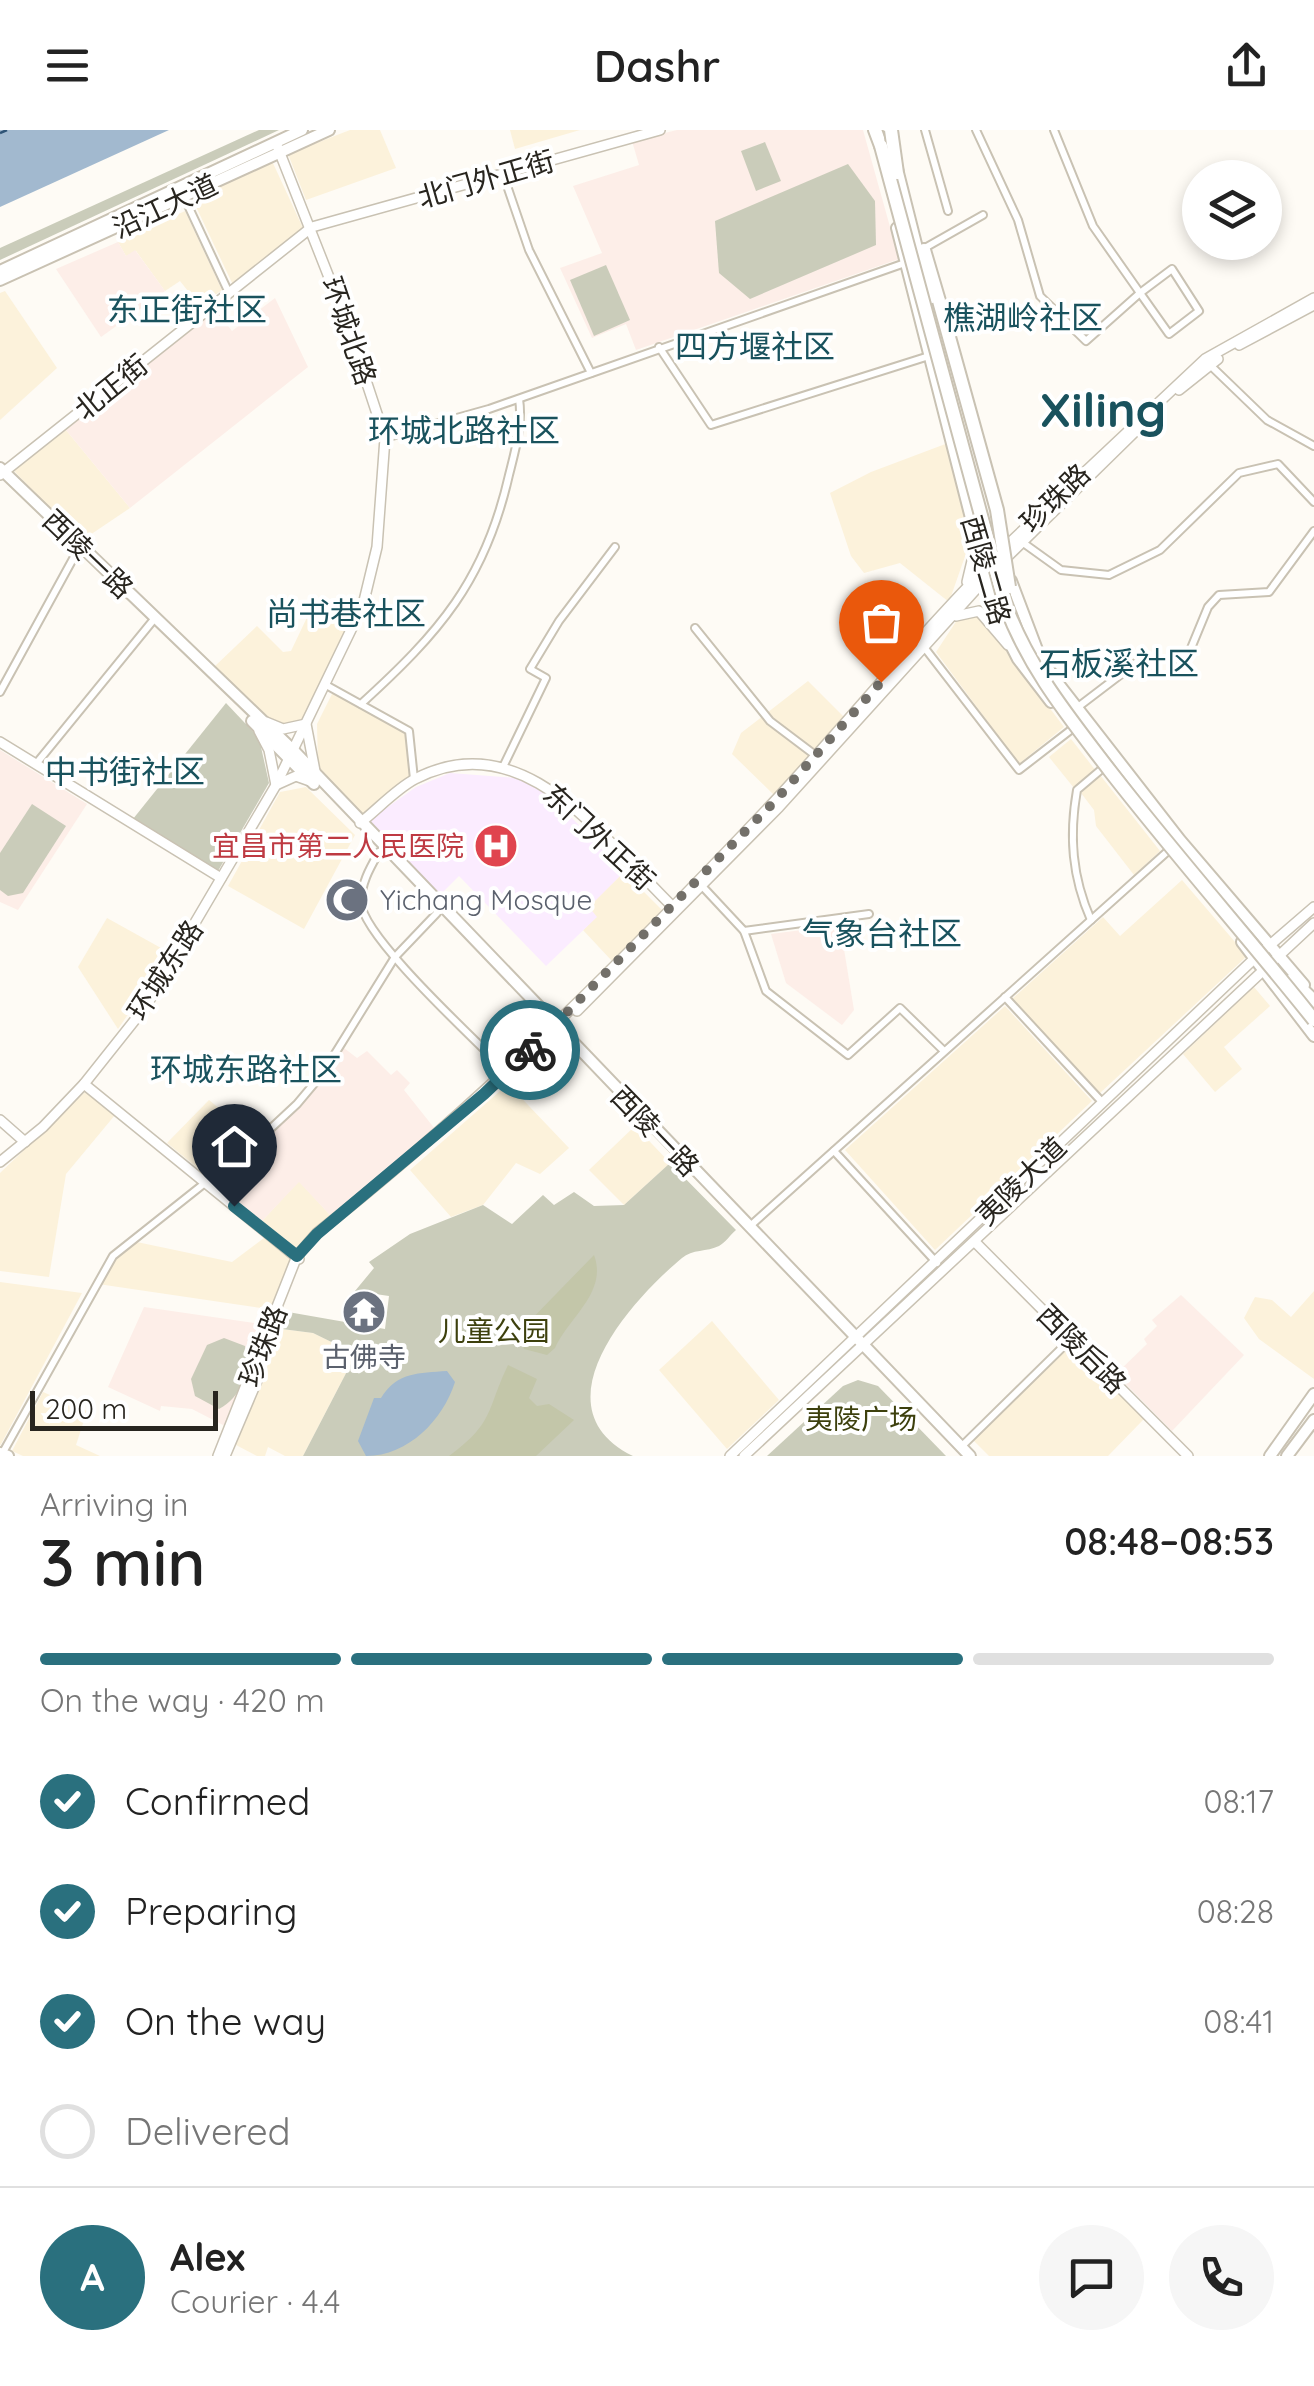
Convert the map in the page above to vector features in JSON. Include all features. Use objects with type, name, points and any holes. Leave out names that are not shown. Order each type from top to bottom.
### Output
[{"type":"highway","points":[[875,130],[1004,604],[1021,646],[1042,684],[1128,795],[1314,1020]]},
{"type":"highway","points":[[889,130],[964,434],[1028,643],[1057,692],[1286,984],[1314,1033]]},
{"type":"highway","points":[[917,231],[997,510],[1009,588]]},
{"type":"highway","points":[[1286,984],[1314,1002]]},
{"type":"main road","name":"沿江大道","points":[[0,280],[184,197],[302,130]]},
{"type":"main road","name":"沿江大道","points":[[0,271],[278,147],[329,130]]},
{"type":"main road","name":"北门外正街","points":[[312,227],[660,130]]},
{"type":"main road","name":"西陵二路","points":[[875,130],[929,356],[1002,630],[1018,659],[1168,851],[1259,963],[1286,984]]},
{"type":"main road","points":[[889,130],[917,231]]},
{"type":"main road","name":"环城北路","points":[[278,147],[312,227],[385,438],[377,547],[363,605],[292,754]]},
{"type":"main road","name":"北正街","points":[[1,473],[312,227]]},
{"type":"main road","name":"西陵二路","points":[[923,249],[1003,555],[1040,655],[1077,708],[1314,1002]]},
{"type":"main road","name":"珍珠路","points":[[221,1456],[299,1258],[317,1234],[508,1072],[702,886],[1003,555],[1205,360],[1314,302]]},
{"type":"main road","name":"珍珠路","points":[[1003,555],[1022,542],[1210,364],[1314,302]]},
{"type":"main road","name":"西陵一路","points":[[1,473],[292,754],[437,913],[749,1227],[857,1345]]},
{"type":"main road","points":[[959,595],[975,564],[977,541]]},
{"type":"main road","name":"珍珠路","points":[[299,1258],[554,1030],[959,595],[985,574]]},
{"type":"main road","points":[[934,634],[958,615],[979,611],[1018,659]]},
{"type":"main road","points":[[260,723],[283,729],[306,724],[315,780],[296,776],[276,785],[260,723]]},
{"type":"main road","points":[[0,742],[222,878]]},
{"type":"main road","name":"环城东路","points":[[0,1162],[84,1084],[146,1006],[292,754]]},
{"type":"main road","name":"东门外正街","points":[[360,822],[414,780],[452,766],[502,770],[548,785],[672,906]]},
{"type":"main road","name":"西陵一路","points":[[315,780],[360,822],[554,1030],[964,1453]]},
{"type":"main road","name":"夷陵大道","points":[[744,1456],[1102,1102],[1274,950],[1314,908]]},
{"type":"main road","name":"夷陵大道","points":[[1274,950],[1314,923]]},
{"type":"main road","name":"夷陵大道","points":[[730,1456],[975,1242],[1259,963]]},
{"type":"main road","points":[[84,1084],[299,1258]]},
{"type":"main road","points":[[0,1120],[25,1142]]},
{"type":"main road","name":"西陵后路","points":[[975,1242],[1188,1456]]},
{"type":"main road","points":[[1270,1456],[1314,1394]]},
{"type":"main road","points":[[1286,1456],[1314,1420]]},
{"type":"street","points":[[925,130],[948,212]]},
{"type":"street","points":[[976,130],[1018,220],[1040,296],[1086,341],[1140,293],[1172,269],[1199,311],[1170,334],[1140,293],[1093,226],[1054,130]]},
{"type":"street","points":[[503,174],[529,250],[592,373]]},
{"type":"street","points":[[184,197],[228,293]]},
{"type":"street","points":[[923,249],[982,215]]},
{"type":"street","points":[[385,438],[519,399],[906,262]]},
{"type":"street","points":[[659,348],[710,425],[929,356]]},
{"type":"street","points":[[1210,364],[1267,420],[1314,446]]},
{"type":"street","points":[[361,704],[426,645],[469,586],[499,520],[517,440],[519,399]]},
{"type":"street","points":[[1022,542],[1061,570],[1109,575],[1160,550],[1238,473],[1278,464],[1314,502]]},
{"type":"street","points":[[1077,708],[1141,659],[1180,659],[1189,652],[1208,607],[1219,595],[1270,592],[1314,531]]},
{"type":"street","points":[[502,770],[546,678],[530,669],[559,620],[615,548]]},
{"type":"street","points":[[0,692],[78,549]]},
{"type":"street","points":[[36,764],[153,620]]},
{"type":"street","points":[[696,628],[770,721],[814,755]]},
{"type":"street","points":[[924,646],[1020,770],[1072,728]]},
{"type":"street","points":[[326,685],[409,731],[414,780]]},
{"type":"street","points":[[1091,920],[1080,895],[1072,850],[1073,813],[1077,790],[1103,768]]},
{"type":"street","points":[[749,1227],[1168,851]]},
{"type":"street","points":[[380,852],[365,877],[360,905],[369,926],[394,957],[508,1072]]},
{"type":"street","points":[[702,886],[744,931],[766,991],[848,1054],[900,1008],[905,1008],[944,1052]]},
{"type":"street","points":[[3,1454],[113,1256],[254,1144],[304,1095],[323,1073],[394,957],[437,913]]},
{"type":"street","points":[[744,931],[870,914]]},
{"type":"street","points":[[1005,997],[1102,1102]]},
{"type":"street","points":[[834,1151],[937,1263]]},
{"type":"street","points":[[964,1453],[1071,1338]]},
{"type":"shaded area","points":[[350,130],[380,130],[396,168],[306,200],[288,154]]},
{"type":"shaded area","points":[[510,130],[580,130],[515,149]]},
{"type":"shaded area","points":[[677,130],[863,130],[899,259],[636,350],[626,324],[592,338],[560,268],[602,253],[573,186],[639,165],[632,141]]},
{"type":"shaded area","points":[[272,161],[303,228],[233,285],[191,196]]},
{"type":"shaded area","points":[[185,211],[222,290],[200,306],[180,281],[165,291],[136,251],[126,256],[118,242]]},
{"type":"shaded area","points":[[118,242],[126,256],[135,250],[165,291],[101,337],[56,269]]},
{"type":"shaded area","points":[[5,291],[57,368],[0,420],[0,293]]},
{"type":"shaded area","points":[[275,298],[308,367],[130,508],[66,430],[216,310],[232,331]]},
{"type":"shaded area","points":[[66,430],[130,508],[81,541],[14,471]]},
{"type":"shaded area","points":[[948,443],[970,542],[949,602],[900,563],[864,573],[851,556],[830,493],[871,472]]},
{"type":"shaded area","points":[[311,609],[347,628],[302,721],[276,725],[214,667],[257,626],[283,652],[291,651]]},
{"type":"shaded area","points":[[980,616],[1064,727],[1019,764],[936,652],[959,617]]},
{"type":"shaded area","points":[[808,681],[845,718],[775,796],[732,754],[741,733]]},
{"type":"shaded area","points":[[333,692],[406,733],[411,779],[364,816],[318,767],[317,724]]},
{"type":"shaded area","points":[[1071,739],[1096,771],[1074,788],[1049,757]]},
{"type":"shaded area","points":[[0,750],[87,804],[18,910],[0,902]]},
{"type":"shaded area","name":"宜昌市第二人民医院","points":[[450,773],[515,778],[547,792],[624,872],[589,907],[597,917],[546,966],[459,876],[439,896],[368,821],[416,787]]},
{"type":"shaded area","points":[[1100,775],[1160,851],[1134,875],[1096,826],[1094,810],[1081,793]]},
{"type":"shaded area","points":[[306,787],[355,835],[304,929],[228,886],[280,792]]},
{"type":"shaded area","points":[[624,872],[662,910],[612,961],[583,930],[596,917],[588,907]]},
{"type":"shaded area","points":[[1182,880],[1247,956],[1099,1094],[1012,999],[1103,917],[1120,936]]},
{"type":"shaded area","points":[[107,918],[170,953],[118,1029],[78,967]]},
{"type":"shaded area","points":[[840,925],[854,1010],[842,1025],[786,983],[771,934]]},
{"type":"shaded area","points":[[1254,987],[1270,1006],[1224,1047],[1242,1069],[1215,1092],[1183,1054]]},
{"type":"shaded area","points":[[1005,1006],[1092,1101],[935,1250],[845,1150]]},
{"type":"shaded area","points":[[344,1048],[357,1058],[367,1051],[391,1075],[397,1070],[410,1083],[404,1090],[435,1129],[330,1215],[299,1182],[262,1221],[211,1179],[254,1149],[300,1105]]},
{"type":"shaded area","points":[[508,1084],[569,1148],[540,1174],[516,1163],[483,1205],[451,1217],[410,1170]]},
{"type":"shaded area","points":[[86,1091],[115,1115],[66,1174],[49,1277],[0,1271],[0,1173]]},
{"type":"shaded area","points":[[209,1100],[255,1138],[206,1175],[167,1143]]},
{"type":"shaded area","points":[[635,1126],[670,1163],[624,1205],[589,1170]]},
{"type":"shaded area","points":[[299,1181],[330,1215],[298,1250],[262,1221]]},
{"type":"shaded area","points":[[264,1238],[293,1259],[275,1310],[98,1284],[114,1257],[132,1241],[232,1262]]},
{"type":"shaded area","points":[[0,1282],[82,1293],[0,1446]]},
{"type":"shaded area","points":[[1314,1291],[1314,1379],[1259,1339],[1244,1318],[1255,1297],[1272,1300],[1291,1317]]},
{"type":"shaded area","points":[[1181,1295],[1244,1355],[1172,1431],[1116,1374],[1147,1344],[1144,1339],[1157,1326],[1152,1320]]},
{"type":"shaded area","points":[[144,1307],[268,1325],[225,1426],[192,1409],[161,1406],[160,1411],[108,1387]]},
{"type":"shaded area","points":[[712,1321],[779,1400],[727,1449],[659,1370]]},
{"type":"shaded area","points":[[282,1329],[313,1333],[356,1354],[303,1456],[285,1456],[268,1447],[265,1456],[257,1456],[236,1445]]},
{"type":"shaded area","points":[[1071,1344],[1144,1419],[1108,1456],[989,1456],[973,1440]]},
{"type":"shaded area","points":[[43,1392],[87,1411],[76,1445],[100,1456],[23,1456],[12,1451]]},
{"type":"green space","points":[[259,130],[279,130],[0,260],[0,248]]},
{"type":"green space","points":[[765,142],[781,181],[756,191],[741,151]]},
{"type":"green space","points":[[848,164],[875,201],[876,245],[750,299],[719,273],[715,221]]},
{"type":"green space","points":[[606,265],[630,320],[594,336],[570,280]]},
{"type":"green space","points":[[226,703],[259,738],[269,783],[218,871],[133,819]]},
{"type":"green space","points":[[32,804],[66,826],[23,893],[8,896],[0,890],[0,853]]},
{"type":"green space","name":"儿童公园","points":[[670,1163],[736,1230],[719,1246],[686,1255],[660,1277],[617,1328],[601,1356],[592,1384],[592,1411],[605,1436],[633,1456],[303,1456],[356,1354],[313,1333],[282,1329],[288,1312],[385,1329],[389,1296],[355,1291],[374,1268],[369,1262],[410,1234],[483,1205],[512,1224],[543,1195],[554,1205],[574,1192],[594,1206],[624,1205]]},
{"type":"green space","points":[[594,1255],[597,1268],[592,1293],[555,1348],[547,1355],[524,1349],[520,1331]]},
{"type":"green space","points":[[224,1338],[245,1346],[246,1365],[239,1390],[219,1409],[195,1396],[191,1379],[207,1345]]},
{"type":"green space","points":[[508,1365],[537,1379],[529,1398],[537,1406],[549,1404],[574,1420],[536,1456],[449,1456],[475,1434],[488,1415]]},
{"type":"green space","name":"夷陵广场","points":[[858,1380],[878,1386],[946,1456],[767,1456],[843,1386]]},
{"type":"water","points":[[0,130],[169,130],[0,207]]},
{"type":"water","points":[[447,1371],[455,1382],[433,1422],[396,1450],[366,1456],[358,1441],[374,1398],[381,1398],[394,1383],[409,1376]]},
{"type":"ferry route","points":[[0,133],[7,130]]},
{"type":"way so far","points":[[530,1050],[774,802],[881,682]]},
{"type":"place","name":"宜昌市第二人民医院","points":[[496,846]]},
{"type":"place","name":"Yichang Mosque","points":[[347,900]]},
{"type":"place","name":"古佛寺","points":[[364,1312]]},
{"type":"district","name":"东正街社区","points":[[187,310]]},
{"type":"district","name":"樵湖岭社区","points":[[1023,318]]},
{"type":"district","name":"四方堰社区","points":[[755,347]]},
{"type":"district","name":"Xiling","points":[[1103,410]]},
{"type":"district","name":"环城北路社区","points":[[464,431]]},
{"type":"district","name":"尚书巷社区","points":[[346,614]]},
{"type":"district","name":"石板溪社区","points":[[1119,664]]},
{"type":"district","name":"中书街社区","points":[[125,772]]},
{"type":"district","name":"气象台社区","points":[[882,934]]},
{"type":"district","name":"环城东路社区","points":[[246,1070]]},
{"type":"route","points":[[234,1206],[297,1256],[317,1234],[484,1094],[530,1050]]}]
